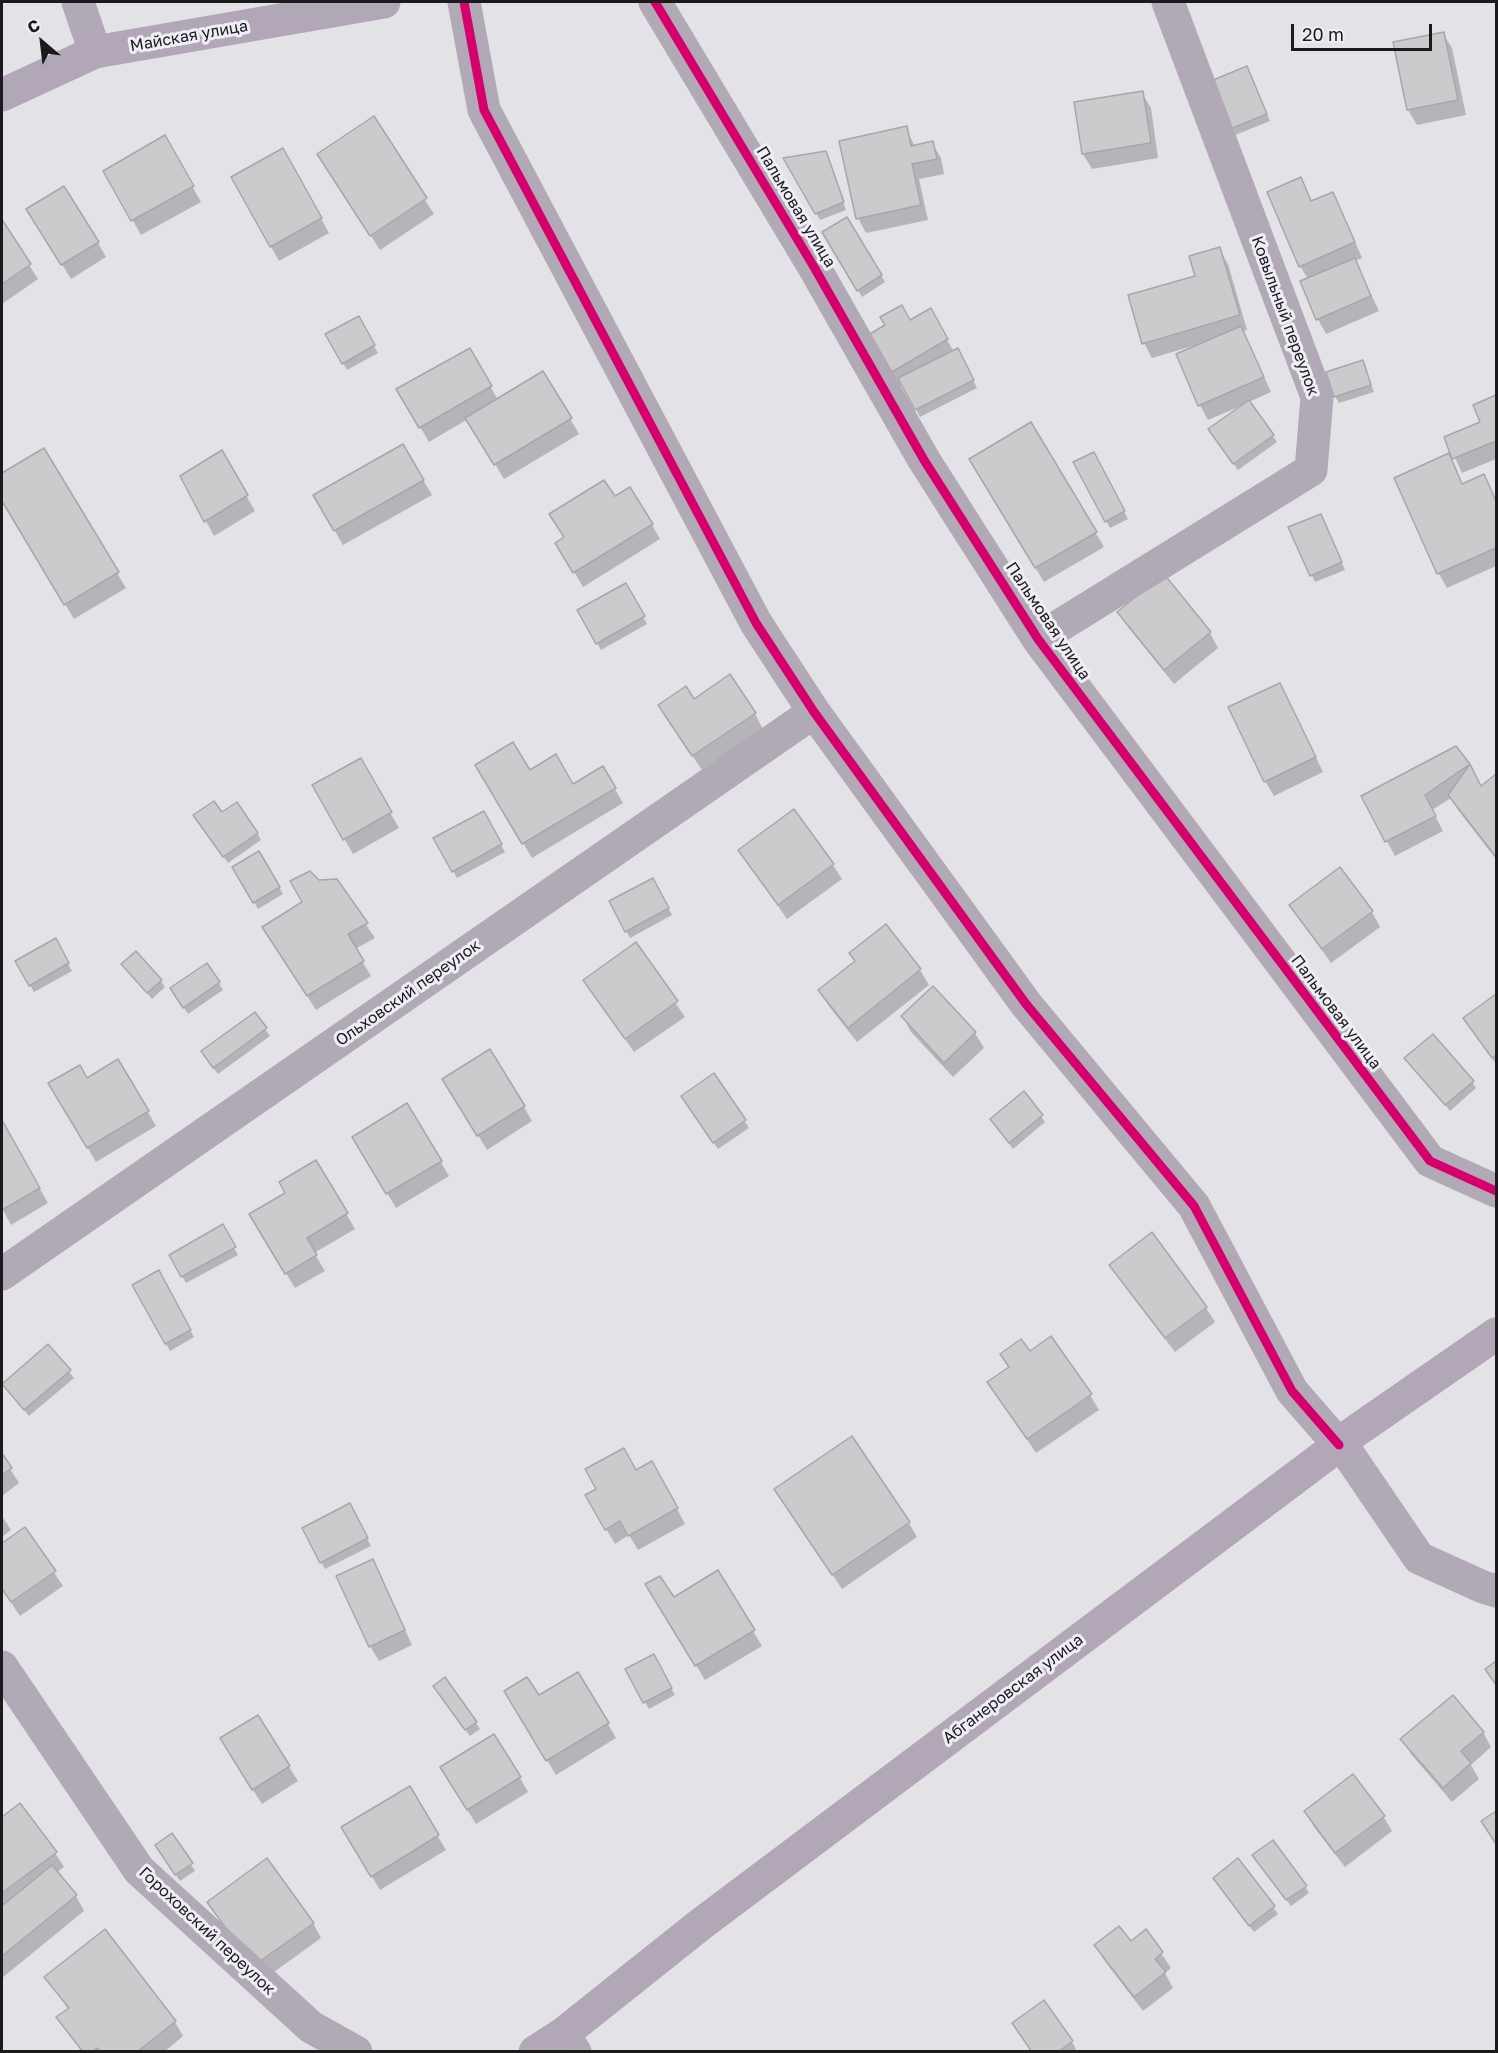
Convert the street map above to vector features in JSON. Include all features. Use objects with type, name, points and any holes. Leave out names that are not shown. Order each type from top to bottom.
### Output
[{"type":"street","points":[[78,2],[95,52]]},
{"type":"street","name":"Майская улица","points":[[2,95],[95,52],[384,2]]},
{"type":"street","points":[[464,2],[483,110],[751,612],[814,711],[1026,1004],[1194,1206],[1292,1391],[1340,1444],[1419,1558],[1497,1591]]},
{"type":"street","name":"Пальмовая улица","points":[[655,2],[814,267],[924,460],[1038,639],[1430,1161],[1497,1191]]},
{"type":"street","name":"Ковыльный переулок","points":[[1038,639],[1311,470],[1317,397],[1168,2]]},
{"type":"street","name":"Ольховский переулок","points":[[2,1274],[814,711]]},
{"type":"street","name":"Абганеровская улица","points":[[535,2052],[569,2043],[700,1924],[1340,1444],[1497,1334]]},
{"type":"street","name":"Гороховский переулок","points":[[2,1667],[139,1870],[311,2027],[356,2052]]},
{"type":"building","points":[[1444,32],[1458,100],[1407,110],[1393,42]]},
{"type":"building","points":[[1247,66],[1267,114],[1225,131],[1206,83]]},
{"type":"building","points":[[1143,91],[1151,143],[1082,154],[1074,102]]},
{"type":"building","points":[[374,116],[427,198],[370,236],[317,154]]},
{"type":"building","points":[[907,126],[911,146],[933,141],[937,159],[912,164],[921,205],[856,219],[839,141]]},
{"type":"building","points":[[165,135],[194,186],[131,221],[103,171]]},
{"type":"building","points":[[283,148],[322,218],[270,247],[231,177]]},
{"type":"building","points":[[826,151],[844,202],[815,214],[783,158]]},
{"type":"building","points":[[1301,177],[1311,201],[1333,192],[1355,242],[1299,267],[1267,192]]},
{"type":"building","points":[[64,186],[99,242],[61,265],[26,209]]},
{"type":"building","points":[[847,217],[882,275],[857,291],[822,232]]},
{"type":"building","points":[[2,222],[31,264],[2,284]]},
{"type":"building","points":[[1220,247],[1240,315],[1142,344],[1128,295],[1195,276],[1189,256]]},
{"type":"building","points":[[1355,258],[1371,296],[1316,320],[1300,281]]},
{"type":"building","points":[[902,305],[910,320],[931,308],[948,339],[890,373],[868,335],[885,325],[880,317]]},
{"type":"building","points":[[359,316],[375,345],[342,364],[325,334]]},
{"type":"building","points":[[1241,326],[1264,377],[1198,406],[1176,354]]},
{"type":"building","points":[[470,348],[492,386],[419,428],[396,389]]},
{"type":"building","points":[[958,348],[974,380],[915,410],[898,378]]},
{"type":"building","points":[[1363,360],[1371,385],[1334,397],[1326,372]]},
{"type":"building","points":[[543,371],[572,418],[494,465],[465,418]]},
{"type":"building","points":[[1496,395],[1496,441],[1452,459],[1444,437],[1480,422],[1473,405]]},
{"type":"building","points":[[1249,400],[1274,435],[1233,464],[1208,429]]},
{"type":"building","points":[[1031,422],[1097,532],[1035,568],[969,459]]},
{"type":"building","points":[[403,444],[424,480],[334,531],[313,495]]},
{"type":"building","points":[[44,448],[119,572],[64,605],[2,501],[2,473]]},
{"type":"building","points":[[222,450],[248,495],[204,522],[180,476]]},
{"type":"building","points":[[1094,452],[1125,511],[1105,522],[1073,462]]},
{"type":"building","points":[[1449,453],[1462,484],[1484,474],[1496,501],[1496,548],[1437,574],[1394,478]]},
{"type":"building","points":[[604,480],[615,496],[630,487],[653,524],[573,573],[555,543],[564,537],[549,514]]},
{"type":"building","points":[[1321,514],[1342,562],[1310,576],[1288,527]]},
{"type":"building","points":[[1164,574],[1211,632],[1164,670],[1117,612]]},
{"type":"building","points":[[626,583],[645,616],[596,644],[577,610]]},
{"type":"building","points":[[730,674],[756,713],[692,756],[658,705],[686,686],[694,699]]},
{"type":"building","points":[[1280,683],[1316,757],[1264,782],[1228,707]]},
{"type":"building","points":[[513,742],[530,770],[556,754],[573,784],[603,766],[616,788],[522,844],[475,765]]},
{"type":"building","points":[[1456,746],[1470,764],[1425,795],[1436,816],[1385,842],[1361,796]]},
{"type":"building","points":[[361,758],[392,812],[343,840],[312,785]]},
{"type":"building","points":[[1470,764],[1481,786],[1496,774],[1496,857],[1448,795]]},
{"type":"building","points":[[214,801],[222,812],[237,802],[258,833],[223,857],[193,815]]},
{"type":"building","points":[[794,809],[834,864],[778,905],[738,850]]},
{"type":"building","points":[[484,811],[502,844],[452,872],[433,838]]},
{"type":"building","points":[[259,851],[280,887],[253,903],[232,867]]},
{"type":"building","points":[[1340,867],[1373,911],[1322,949],[1289,905]]},
{"type":"building","points":[[310,871],[319,880],[337,879],[368,923],[348,934],[364,961],[307,996],[262,927],[302,902],[290,881]]},
{"type":"building","points":[[653,878],[669,908],[625,932],[609,901]]},
{"type":"building","points":[[886,924],[921,969],[848,1028],[818,990],[855,961],[849,953]]},
{"type":"building","points":[[56,938],[69,963],[29,986],[15,961]]},
{"type":"building","points":[[636,942],[678,1001],[625,1039],[583,980]]},
{"type":"building","points":[[136,951],[162,980],[147,993],[121,964]]},
{"type":"building","points":[[207,963],[220,982],[183,1008],[170,988]]},
{"type":"building","points":[[933,986],[976,1032],[944,1063],[901,1016]]},
{"type":"building","points":[[1496,994],[1496,1055],[1492,1058],[1463,1018]]},
{"type":"building","points":[[255,1012],[267,1028],[213,1068],[201,1051]]},
{"type":"building","points":[[1433,1034],[1474,1081],[1445,1105],[1404,1058]]},
{"type":"building","points":[[490,1049],[525,1106],[477,1136],[442,1079]]},
{"type":"building","points":[[118,1059],[149,1111],[87,1148],[48,1083],[80,1065],[87,1078]]},
{"type":"building","points":[[714,1073],[746,1120],[713,1143],[681,1096]]},
{"type":"building","points":[[1024,1091],[1043,1115],[1009,1143],[990,1119]]},
{"type":"building","points":[[407,1103],[442,1161],[386,1194],[352,1137]]},
{"type":"building","points":[[2,1120],[40,1188],[2,1210]]},
{"type":"building","points":[[316,1160],[348,1213],[307,1238],[317,1255],[285,1274],[249,1214],[285,1193],[279,1182]]},
{"type":"building","points":[[223,1224],[236,1247],[181,1277],[169,1255]]},
{"type":"building","points":[[1152,1232],[1207,1307],[1165,1338],[1109,1265]]},
{"type":"building","points":[[159,1270],[191,1330],[165,1344],[132,1285]]},
{"type":"building","points":[[1051,1336],[1092,1394],[1027,1439],[987,1382],[1009,1367],[1000,1354],[1021,1339],[1030,1351]]},
{"type":"building","points":[[48,1344],[71,1370],[24,1410],[2,1384]]},
{"type":"building","points":[[852,1436],[910,1522],[832,1575],[774,1489]]},
{"type":"building","points":[[624,1448],[636,1470],[652,1461],[678,1508],[628,1536],[620,1521],[605,1530],[585,1495],[596,1489],[585,1469]]},
{"type":"building","points":[[2,1453],[12,1468],[2,1475]]},
{"type":"building","points":[[350,1503],[368,1538],[320,1563],[302,1528]]},
{"type":"building","points":[[25,1527],[56,1571],[11,1602],[2,1589],[2,1543]]},
{"type":"building","points":[[373,1559],[405,1630],[369,1647],[336,1576]]},
{"type":"building","points":[[718,1570],[755,1630],[695,1666],[645,1584],[660,1576],[674,1597]]},
{"type":"building","points":[[654,1654],[672,1688],[643,1703],[625,1669]]},
{"type":"building","points":[[1496,1661],[1496,1685],[1485,1669]]},
{"type":"building","points":[[578,1672],[609,1723],[546,1761],[504,1691],[527,1677],[539,1695]]},
{"type":"building","points":[[445,1677],[477,1722],[465,1730],[433,1686]]},
{"type":"building","points":[[1453,1695],[1484,1732],[1461,1751],[1471,1763],[1443,1788],[1400,1739]]},
{"type":"building","points":[[258,1715],[290,1766],[252,1790],[220,1738]]},
{"type":"building","points":[[494,1734],[521,1777],[467,1810],[440,1767]]},
{"type":"building","points":[[1353,1774],[1385,1816],[1335,1853],[1304,1811]]},
{"type":"building","points":[[410,1786],[439,1835],[371,1877],[341,1827]]},
{"type":"building","points":[[20,1803],[57,1852],[2,1893],[2,1817]]},
{"type":"building","points":[[1496,1811],[1496,1844],[1481,1821]]},
{"type":"building","points":[[172,1833],[193,1863],[175,1875],[155,1845]]},
{"type":"building","points":[[1273,1840],[1307,1886],[1286,1900],[1252,1855]]},
{"type":"building","points":[[267,1858],[314,1923],[253,1966],[207,1902]]},
{"type":"building","points":[[1238,1858],[1275,1906],[1249,1926],[1213,1878]]},
{"type":"building","points":[[52,1865],[77,1895],[2,1956],[2,1906]]},
{"type":"building","points":[[1119,1926],[1131,1941],[1146,1929],[1163,1952],[1155,1959],[1166,1972],[1134,1997],[1094,1945]]},
{"type":"building","points":[[105,1929],[176,2021],[137,2052],[101,2052],[97,2048],[92,2052],[83,2052],[56,2017],[69,2008],[44,1977]]},
{"type":"building","points":[[1044,2000],[1073,2041],[1058,2052],[1032,2052],[1012,2023]]},
{"type":"cycle path","points":[[464,2],[484,110],[756,623],[814,712],[1026,1004],[1194,1206],[1292,1391],[1339,1445]]},
{"type":"cycle path","points":[[655,2],[814,267],[924,460],[1038,639],[1430,1161],[1496,1191]]}]
